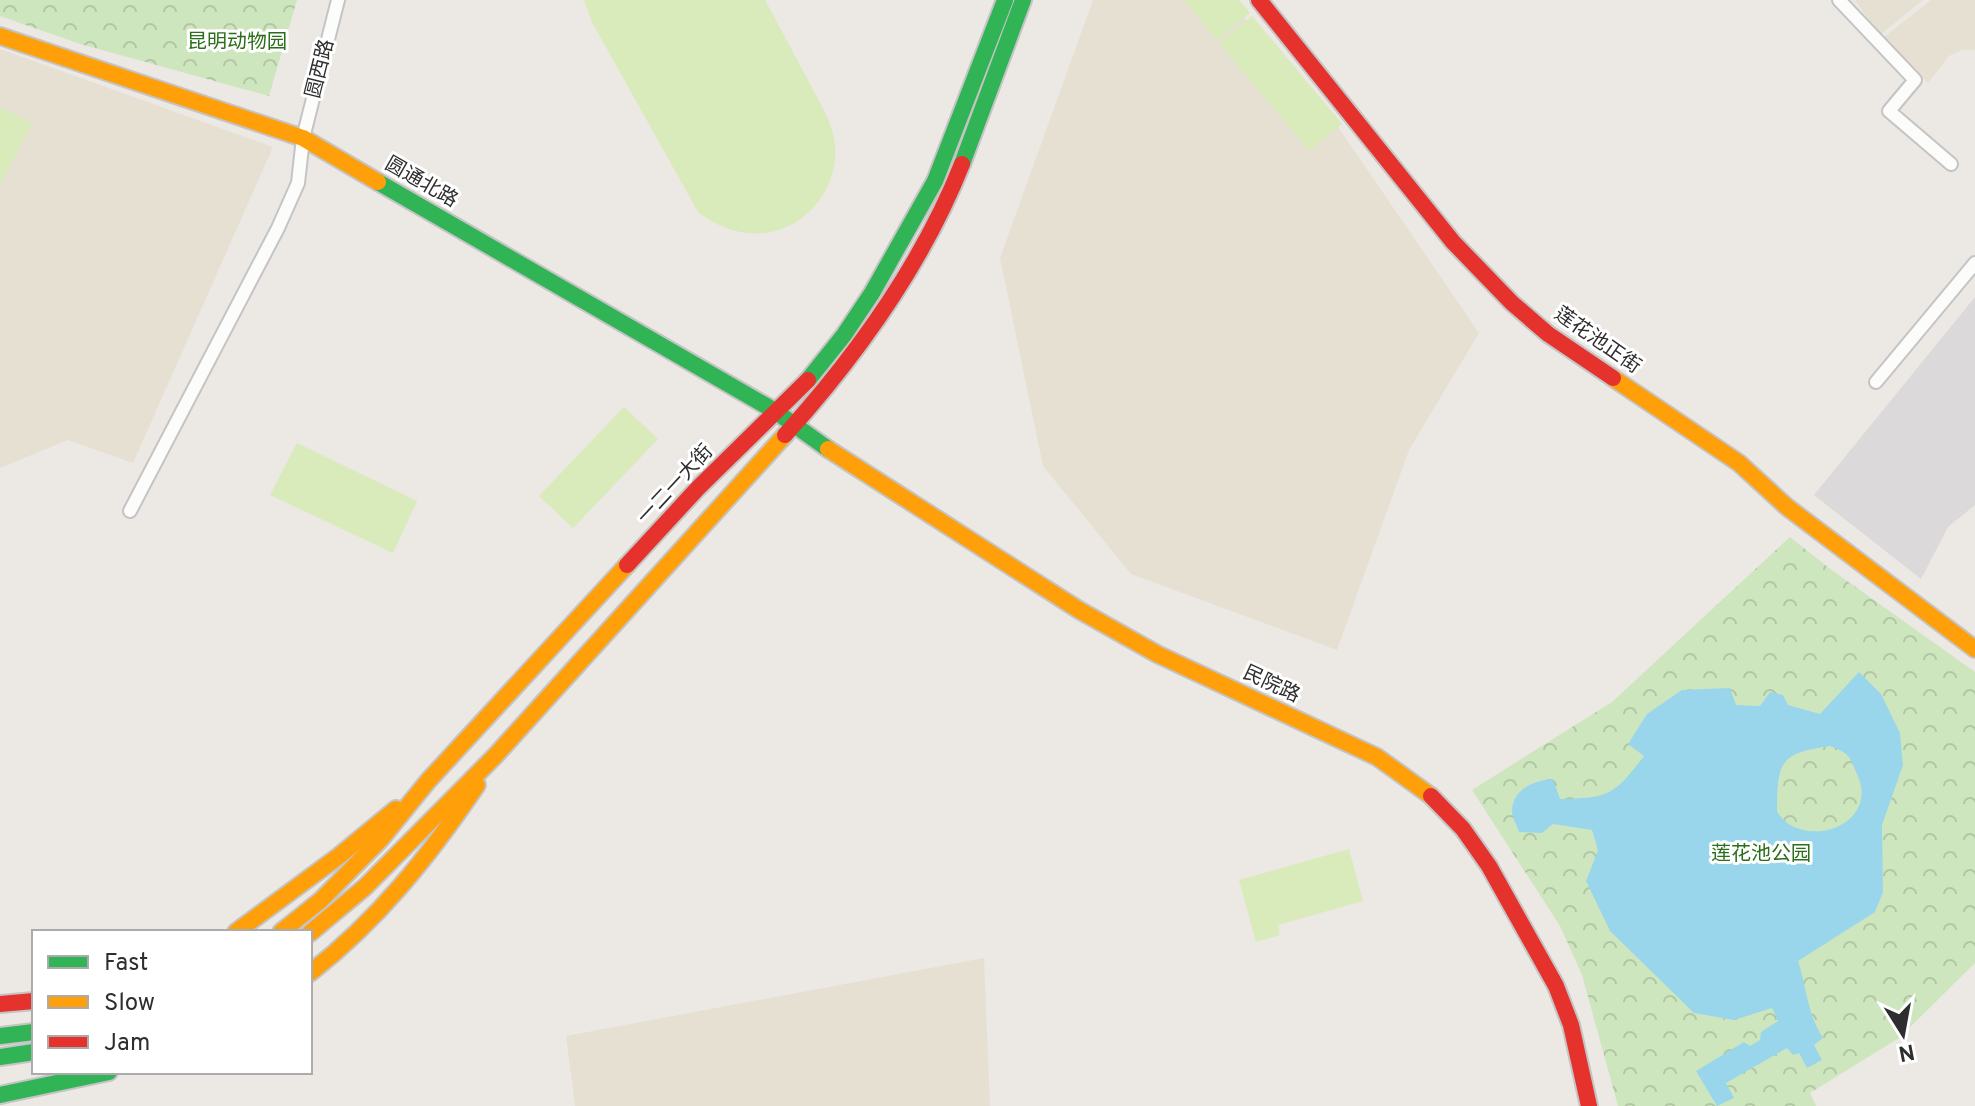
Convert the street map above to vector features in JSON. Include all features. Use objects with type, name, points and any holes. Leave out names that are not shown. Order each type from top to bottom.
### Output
[{"type":"main road","name":"一二一大街","points":[[284,930],[321,900],[381,839],[428,781],[698,488],[810,378],[844,335],[935,181],[1005,0]]},
{"type":"main road","points":[[312,931],[365,887],[495,756],[793,425],[868,335],[911,265],[949,194],[1023,0]]},
{"type":"main road","name":"莲花池正街","points":[[1259,0],[1453,242],[1512,303],[1548,334],[1739,463],[1787,507],[1975,649]]},
{"type":"main road","name":"圆通北路","points":[[0,36],[303,138],[775,411],[793,425]]},
{"type":"main road","name":"民院路","points":[[793,425],[856,469],[1079,610],[1157,654],[1368,751],[1428,792],[1463,829],[1489,866],[1556,986],[1571,1025],[1589,1106]]},
{"type":"main road","points":[[312,971],[369,924],[442,838],[495,756]]},
{"type":"main road","points":[[239,930],[339,856],[428,781]]},
{"type":"main road","points":[[0,1004],[32,1001]]},
{"type":"main road","points":[[0,1036],[32,1032]]},
{"type":"main road","points":[[0,1057],[32,1052]]},
{"type":"main road","points":[[0,1095],[100,1074]]},
{"type":"street","name":"圆西路","points":[[130,511],[278,228],[298,183],[303,138],[338,0]]},
{"type":"street","points":[[1839,0],[1915,80],[1889,111],[1951,164]]},
{"type":"street","points":[[1876,382],[1975,263]]},
{"type":"shaded area","points":[[1093,0],[1229,0],[1334,121],[1479,333],[1409,450],[1337,650],[1131,574],[1043,466],[1000,258]]},
{"type":"shaded area","points":[[1855,0],[1923,0],[1880,35]]},
{"type":"shaded area","points":[[1931,0],[1975,0],[1975,50],[1962,50],[1949,56],[1928,83],[1883,38]]},
{"type":"shaded area","points":[[0,49],[273,147],[133,463],[68,440],[0,468]]},
{"type":"shaded area","points":[[1975,297],[1975,505],[1948,527],[1921,579],[1814,495]]},
{"type":"shaded area","points":[[984,958],[990,1106],[575,1106],[566,1036]]},
{"type":"green space","name":"昆明动物园","points":[[0,0],[297,0],[269,96],[80,44],[0,16]]},
{"type":"green space","points":[[584,0],[765,0],[823,109],[834,138],[834,166],[830,179],[825,192],[808,213],[784,228],[749,233],[728,229],[698,212],[592,22]]},
{"type":"green space","points":[[1184,0],[1239,0],[1250,13],[1217,40]]},
{"type":"green space","points":[[1252,16],[1342,124],[1309,151],[1219,43]]},
{"type":"green space","points":[[0,107],[32,123],[0,186]]},
{"type":"green space","points":[[624,407],[658,439],[573,528],[539,496]]},
{"type":"green space","points":[[297,443],[417,501],[393,553],[270,495]]},
{"type":"green space","name":"莲花池公园","points":[[1790,537],[1975,672],[1975,963],[1899,1038],[1810,1093],[1816,1106],[1618,1106],[1582,975],[1560,926],[1472,790],[1612,702]]},
{"type":"green space","points":[[1349,849],[1363,901],[1278,925],[1280,935],[1256,942],[1239,880]]},
{"type":"water","points":[[1859,672],[1881,694],[1900,733],[1903,765],[1882,825],[1883,892],[1875,912],[1798,961],[1810,1010],[1823,1038],[1814,1045],[1822,1060],[1807,1068],[1799,1053],[1793,1055],[1787,1048],[1726,1083],[1734,1098],[1717,1106],[1696,1071],[1744,1042],[1750,1046],[1760,1040],[1761,1032],[1778,1021],[1772,1008],[1734,1020],[1694,1013],[1610,931],[1586,881],[1598,850],[1592,830],[1553,824],[1542,833],[1519,832],[1512,813],[1513,805],[1520,792],[1531,784],[1553,779],[1560,799],[1610,792],[1644,756],[1628,744],[1647,714],[1682,690],[1730,688],[1736,705],[1760,706],[1770,692],[1783,695],[1788,705],[1820,714]],"holes":[[[1830,746],[1847,755],[1856,772],[1861,801],[1855,813],[1846,822],[1819,831],[1790,825],[1777,812],[1778,782],[1785,763],[1801,752]]]},
{"type":"traffic: fast","points":[[808,380],[872,293],[935,181],[1005,0]]},
{"type":"traffic: fast","points":[[962,164],[1023,0]]},
{"type":"traffic: fast","points":[[378,182],[775,411],[828,449]]},
{"type":"traffic: fast","points":[[0,1036],[32,1032]]},
{"type":"traffic: fast","points":[[0,1057],[32,1052]]},
{"type":"traffic: fast","points":[[0,1095],[100,1074]]},
{"type":"traffic: slow","points":[[0,36],[303,138],[378,182]]},
{"type":"traffic: slow","points":[[1613,378],[1739,463],[1787,507],[1975,649]]},
{"type":"traffic: slow","points":[[312,931],[365,887],[495,756],[785,435]]},
{"type":"traffic: slow","points":[[828,449],[1079,610],[1157,654],[1377,757],[1431,796]]},
{"type":"traffic: slow","points":[[284,930],[321,900],[381,839],[428,781],[627,565]]},
{"type":"traffic: slow","points":[[312,971],[358,931],[401,886],[477,785]]},
{"type":"traffic: slow","points":[[239,930],[339,856],[396,809]]},
{"type":"traffic: jam","points":[[1259,0],[1453,242],[1512,303],[1548,334],[1613,378]]},
{"type":"traffic: jam","points":[[785,435],[812,405],[886,307],[928,238],[962,164]]},
{"type":"traffic: jam","points":[[627,565],[698,488],[808,380]]},
{"type":"traffic: jam","points":[[1431,796],[1463,829],[1489,866],[1556,986],[1571,1025],[1589,1106]]},
{"type":"traffic: jam","points":[[0,1004],[32,1001]]}]
